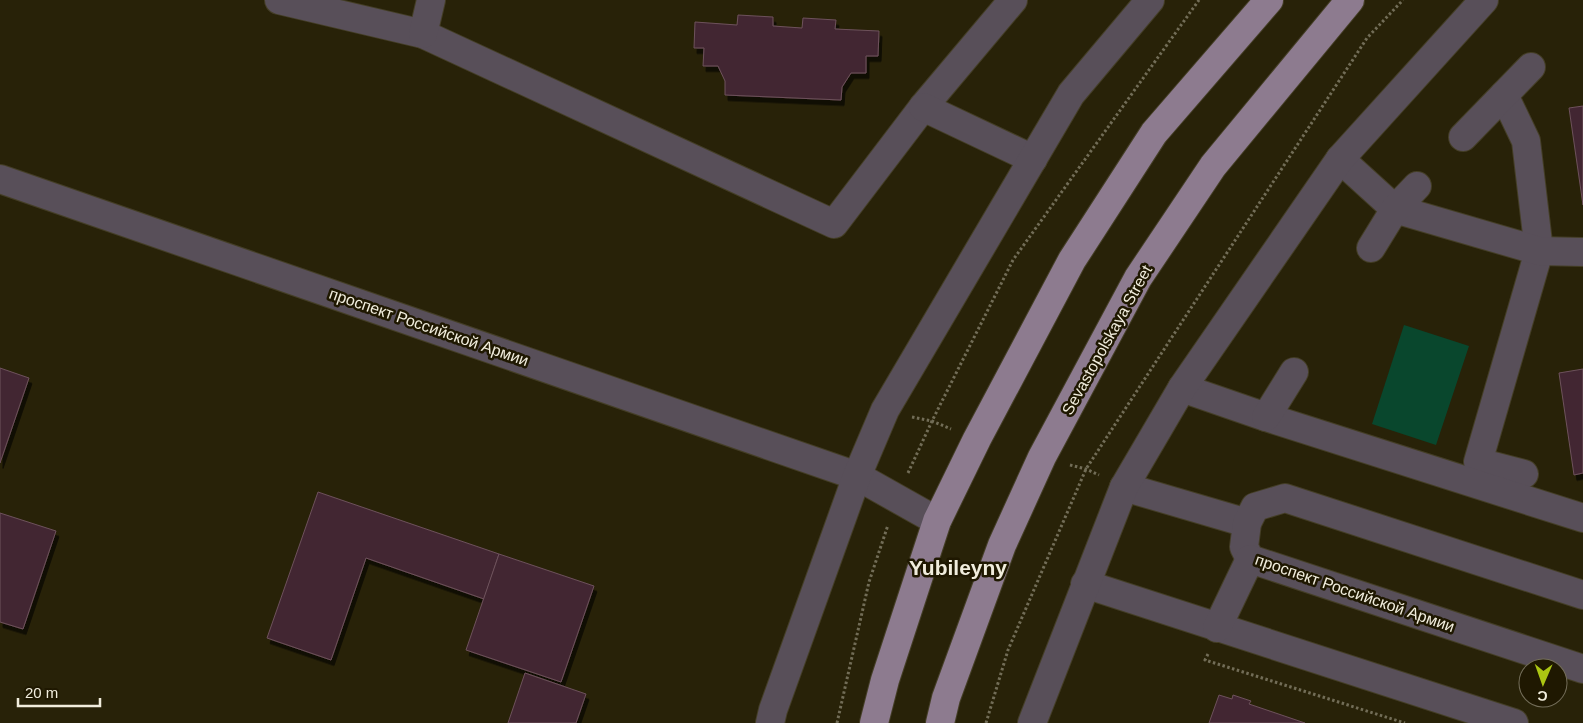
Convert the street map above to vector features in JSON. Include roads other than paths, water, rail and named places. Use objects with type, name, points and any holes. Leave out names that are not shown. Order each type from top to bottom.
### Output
[{"type":"main road","points":[[874,723],[885,680],[937,522],[976,439],[1072,260],[1154,133],[1269,0]]},
{"type":"main road","name":"Sevastopolskaya Street","points":[[940,723],[946,698],[1002,545],[1042,457],[1138,278],[1213,166],[1350,0]]},
{"type":"street","points":[[279,0],[423,34],[834,224],[923,107],[1013,0]]},
{"type":"street","points":[[423,34],[431,0]]},
{"type":"street","points":[[770,723],[773,710],[858,476],[885,410],[1071,94],[1150,0]]},
{"type":"street","points":[[1032,723],[1124,487],[1182,388],[1340,158],[1484,0]]},
{"type":"street","points":[[1464,137],[1531,67]]},
{"type":"street","points":[[1474,472],[1539,251],[1526,141],[1504,95]]},
{"type":"street","points":[[923,107],[1033,159]]},
{"type":"street","points":[[1340,158],[1395,209],[1539,251],[1583,252]]},
{"type":"street","name":"проспект Российской Армии","points":[[0,179],[858,476],[937,522]]},
{"type":"street","points":[[1371,248],[1395,209],[1417,186]]},
{"type":"street","points":[[1266,417],[1294,372]]},
{"type":"street","points":[[1182,388],[1266,417],[1474,472],[1583,518]]},
{"type":"street","points":[[1474,472],[1524,474]]},
{"type":"street","points":[[1124,487],[1246,522],[1255,507],[1285,498],[1583,595]]},
{"type":"street","name":"проспект Российской Армии","points":[[1246,522],[1244,547],[1250,559],[1583,669]]},
{"type":"street","points":[[1217,628],[1250,559]]},
{"type":"street","points":[[1085,584],[1481,718],[1514,723]]},
{"type":"district","name":"Yubileyny","points":[[958,567]]}]
